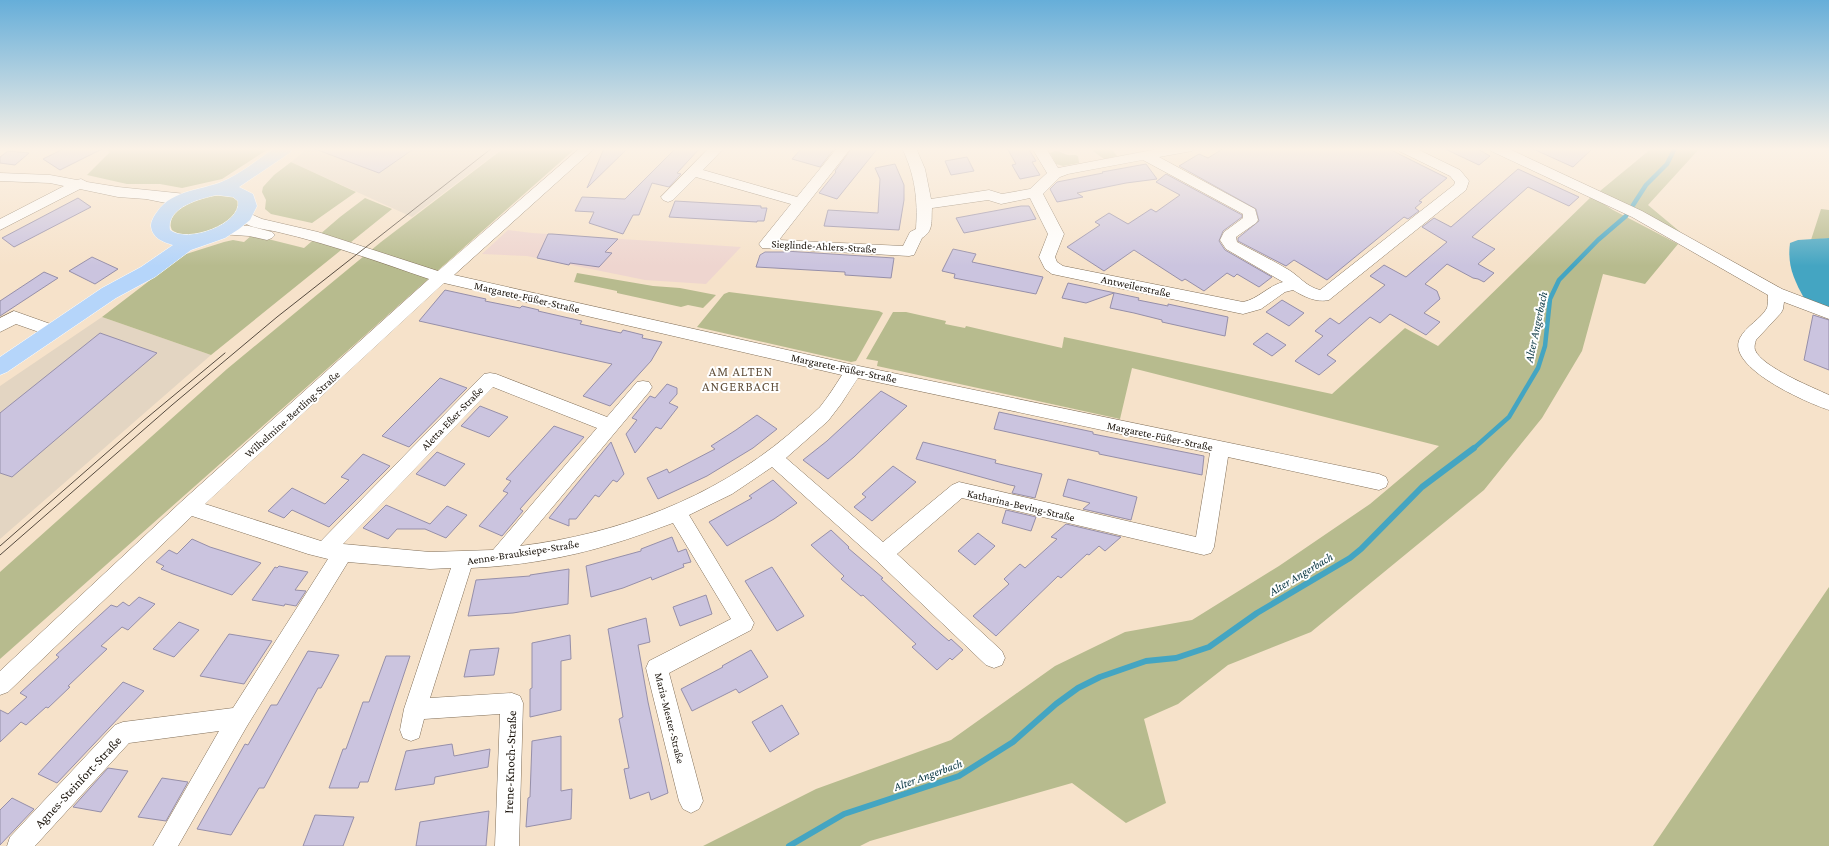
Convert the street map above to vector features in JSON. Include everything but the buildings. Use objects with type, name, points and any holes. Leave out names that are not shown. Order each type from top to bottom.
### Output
[{"type":"main road","points":[[200,240],[179,240],[168,237],[161,230],[160,226],[163,217],[166,213],[186,199],[225,187]]},
{"type":"main road","points":[[245,197],[249,187]]},
{"type":"main road","points":[[109,293],[148,272],[184,246],[225,231],[244,216],[248,210],[248,203],[245,197],[235,191],[217,190]]},
{"type":"main road","points":[[0,366],[109,293],[158,253],[168,237]]},
{"type":"street","points":[[0,225],[74,187]]},
{"type":"street","points":[[97,187],[118,192],[186,199]]},
{"type":"street","name":"Wilhelmine-Bertling-Straße","points":[[0,685],[189,507],[441,277],[543,187]]},
{"type":"street","points":[[668,197],[678,187]]},
{"type":"street","points":[[747,187],[798,202]]},
{"type":"street","name":"Sieglinde-Ahlers-Straße","points":[[810,187],[767,244],[909,251],[915,235],[923,231],[926,204]]},
{"type":"street","points":[[924,187],[926,204],[989,195],[1001,199],[1035,193],[1041,187]]},
{"type":"street","points":[[1204,187],[1250,212],[1251,220],[1229,235],[1228,240],[1231,245],[1285,275],[1295,284],[1310,293],[1323,296],[1459,187]]},
{"type":"street","points":[[1581,187],[1637,214],[1701,252],[1776,293],[1829,313]]},
{"type":"street","points":[[118,192],[137,202],[156,206],[166,213]]},
{"type":"street","name":"Antweilerstraße","points":[[1035,193],[1056,234],[1048,257],[1051,265],[1058,270],[1243,308],[1255,305],[1280,288],[1295,284]]},
{"type":"street","name":"Margarete-Füßer-Straße","points":[[244,216],[258,223],[313,235],[441,277],[680,333],[1379,482]]},
{"type":"street","points":[[225,231],[249,231],[293,240],[313,235]]},
{"type":"street","points":[[1776,293],[1775,309],[1748,338],[1746,345],[1747,352],[1751,358],[1768,372],[1829,403]]},
{"type":"street","points":[[0,326],[14,317],[54,331]]},
{"type":"street","name":"Aenne-Brauksiepe-Straße","points":[[189,507],[334,552],[397,560],[462,561],[498,558],[558,549],[617,535],[677,513],[730,487],[774,458],[824,415],[854,371]]},
{"type":"street","name":"Aletta-Eßer-Straße","points":[[334,552],[490,379],[610,426]]},
{"type":"street","points":[[498,558],[644,387]]},
{"type":"street","name":"Katharina-Beving-Straße","points":[[883,554],[959,490],[1204,547],[1220,449]]},
{"type":"street","points":[[774,458],[883,554],[994,658]]},
{"type":"street","name":"Maria-Mester-Straße","points":[[677,513],[744,623],[657,668],[692,801]]},
{"type":"street","points":[[164,846],[334,552]]},
{"type":"street","name":"Irene-Knoch-Straße","points":[[462,561],[413,720],[512,703],[507,846]]},
{"type":"street","name":"Agnes-Steinfort-Straße","points":[[19,846],[122,733],[239,718]]},
{"type":"shaded area","points":[[347,187],[451,187],[412,217]]},
{"type":"shaded area","points":[[508,230],[532,233],[741,247],[706,284],[645,280],[527,256],[482,254]]},
{"type":"shaded area","points":[[102,317],[211,355],[0,539],[0,386]]},
{"type":"green space","points":[[263,187],[346,187],[356,192],[312,223],[271,214],[265,209],[266,200],[262,192]]},
{"type":"green space","points":[[452,187],[531,187],[0,659],[0,572],[227,369],[381,242]]},
{"type":"green space","points":[[1604,187],[1664,187],[1648,205],[1685,236],[1600,191]]},
{"type":"green space","points":[[212,195],[233,196],[241,202],[239,216],[215,229],[197,235],[189,236],[172,230],[170,223],[172,216],[177,211],[191,202]]},
{"type":"green space","points":[[1592,196],[1613,210],[1678,244],[1645,284],[1603,274],[1582,351],[1542,418],[1484,490],[1311,632],[1228,665],[1178,704],[1144,719],[1166,803],[1126,823],[1072,783],[870,841],[860,846],[703,846],[816,789],[951,740],[1055,666],[1125,632],[1192,620],[1279,566],[1370,504],[1439,446],[1132,368],[1120,419],[877,366],[878,361],[866,359],[893,312],[906,312],[946,321],[945,324],[965,328],[966,326],[1062,348],[1064,337],[1332,394],[1405,328],[1438,346]]},
{"type":"green space","points":[[365,198],[392,209],[211,355],[102,317],[183,255],[233,240],[244,242],[252,235],[304,248]]},
{"type":"green space","points":[[1821,209],[1829,210],[1829,238],[1811,240]]},
{"type":"green space","points":[[577,273],[653,286],[680,288],[716,295],[703,308],[688,305],[681,307],[574,282]]},
{"type":"green space","points":[[729,292],[879,311],[883,313],[856,361],[851,362],[697,327],[724,294]]},
{"type":"green space","points":[[1829,587],[1829,846],[1653,846]]},
{"type":"water","points":[[1829,238],[1829,307],[1804,298],[1792,272],[1789,251],[1790,243],[1798,240]]},
{"type":"waterway","name":"Alter Angerbach","points":[[1473,449],[1509,417],[1538,368],[1545,346],[1550,299],[1559,280],[1598,240],[1626,216],[1644,187]]},
{"type":"waterway","name":"Alter Angerbach","points":[[789,846],[844,814],[959,776],[1013,742],[1056,704],[1078,688],[1100,677],[1146,661],[1176,658],[1209,647],[1257,613],[1350,558],[1361,549],[1422,487],[1474,448]]},
{"type":"tram line","points":[[0,555],[172,405],[277,317],[442,187]]},
{"type":"tram line","points":[[0,546],[143,421],[225,353]]},
{"type":"district","name":"AM ALTEN ANGERBACH","points":[[741,378]]}]
